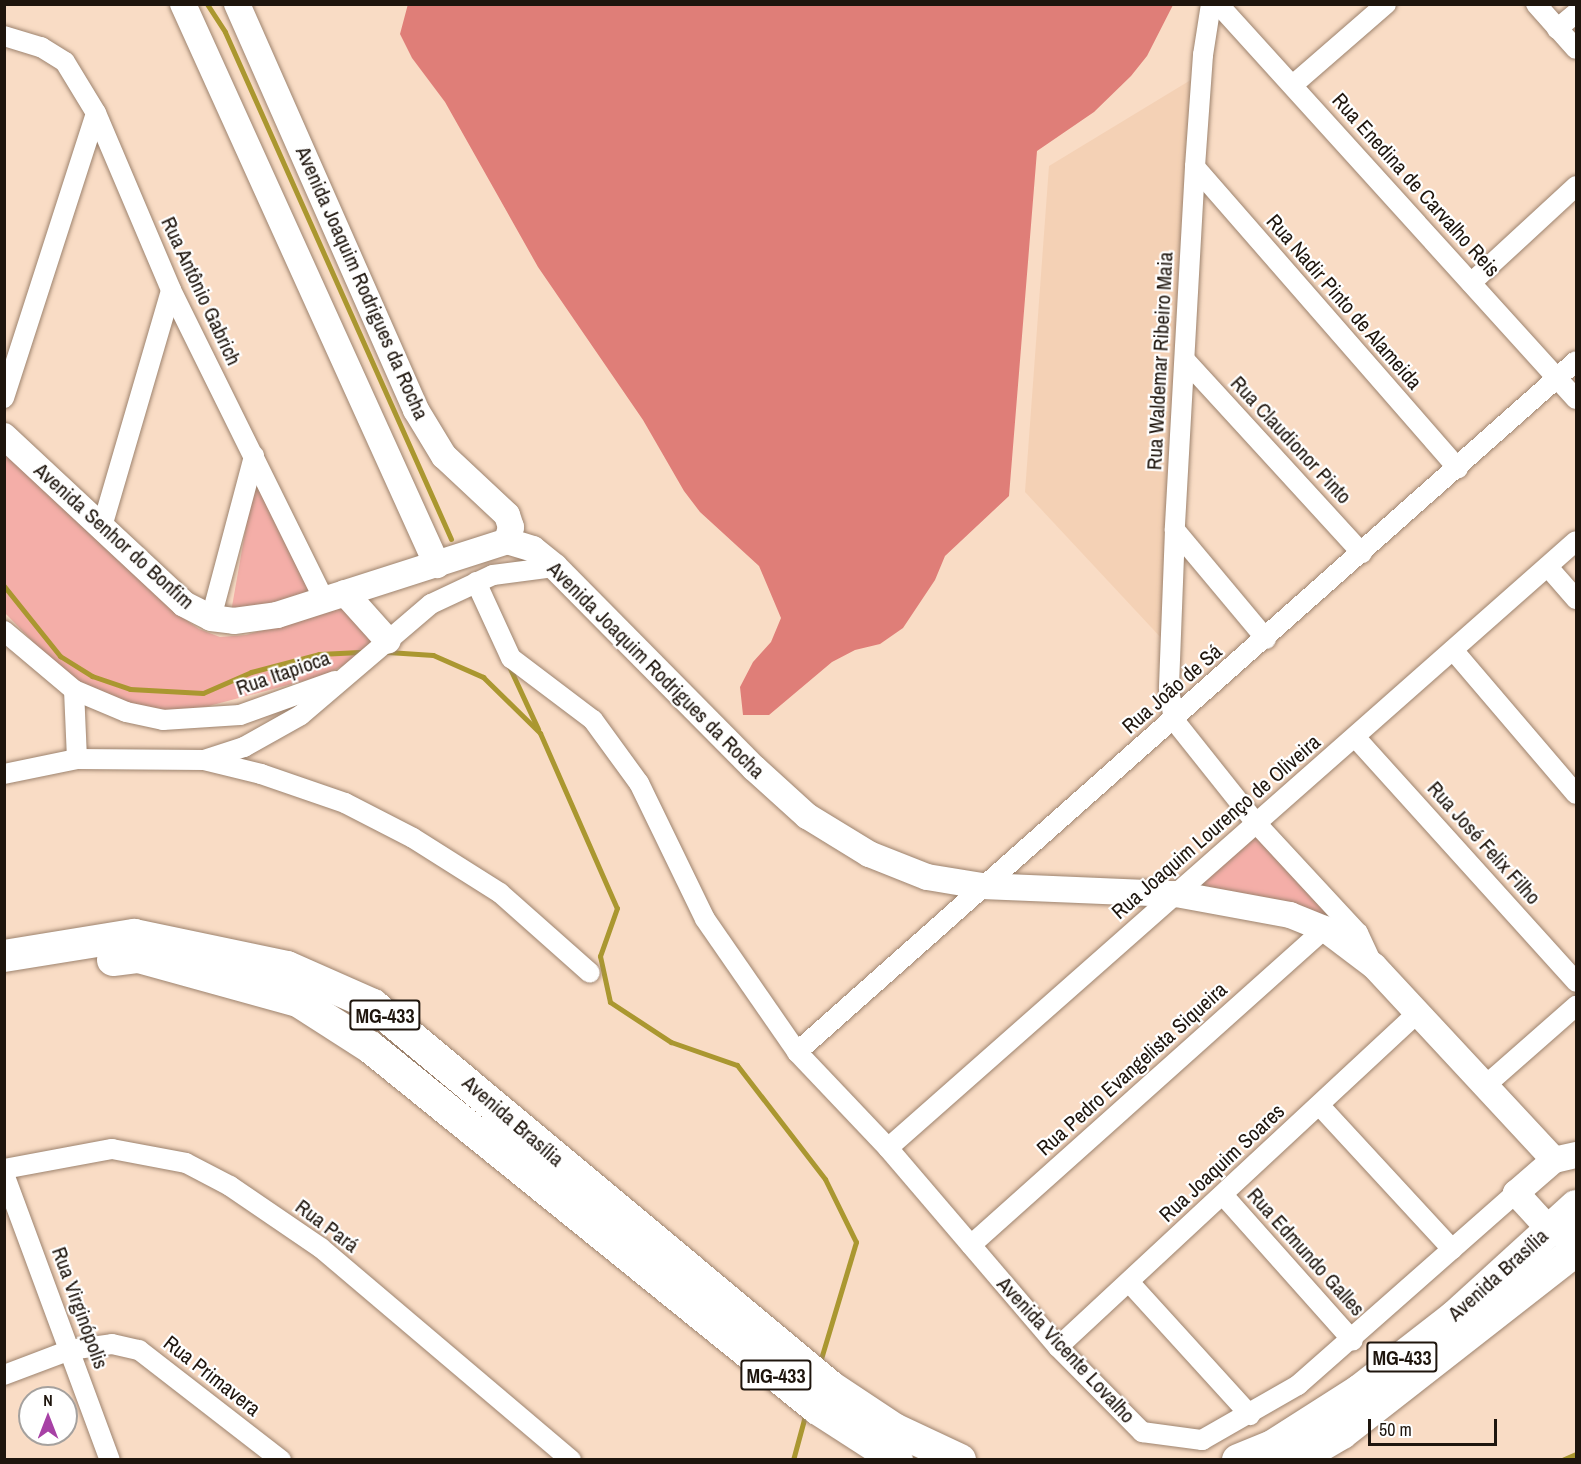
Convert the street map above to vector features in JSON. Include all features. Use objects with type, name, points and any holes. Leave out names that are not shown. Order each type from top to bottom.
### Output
[{"type":"main road","name":"Avenida Brasília","points":[[4,956],[134,936],[287,967],[373,1005],[474,1087],[681,1282]]},
{"type":"main road","name":"Avenida Brasília","points":[[4,979],[41,968],[139,957],[298,1001],[370,1047],[681,1282],[831,1388],[892,1447],[960,1460]]},
{"type":"main road","name":"Avenida Brasília","points":[[1238,1460],[1271,1447],[1352,1397],[1563,1233],[1576,1206]]},
{"type":"main road","name":"Avenida Brasília","points":[[1296,1460],[1342,1433],[1576,1250]]},
{"type":"street","points":[[183,4],[437,565]]},
{"type":"street","name":"Rua Waldemar Ribeiro Maia","points":[[1174,720],[1169,689],[1175,530],[1195,167],[1203,55],[1211,4]]},
{"type":"street","name":"Rua Enedina de Carvalho Reis","points":[[1218,4],[1294,84],[1576,399]]},
{"type":"street","points":[[1294,84],[1386,4]]},
{"type":"street","points":[[1536,4],[1576,50]]},
{"type":"street","name":"Avenida Joaquim Rodrigues da Rocha","points":[[241,6],[416,410],[444,456],[507,515],[511,527],[507,541],[533,549],[555,567],[754,768],[807,816],[869,855],[927,877],[982,886],[1176,894],[1290,915],[1325,929],[1374,966],[1486,1086],[1565,1157]]},
{"type":"street","points":[[1557,29],[1576,13]]},
{"type":"street","name":"Rua Antônio Gabrich","points":[[4,36],[41,47],[65,62],[96,112],[171,290],[254,456],[335,597]]},
{"type":"street","points":[[4,398],[96,112]]},
{"type":"street","name":"Rua Nadir Pinto de Alameida","points":[[1195,167],[1458,468]]},
{"type":"street","points":[[1471,283],[1576,186]]},
{"type":"street","points":[[101,530],[171,290]]},
{"type":"street","name":"Rua Claudionor Pinto","points":[[1185,360],[1362,553]]},
{"type":"street","name":"Rua João de Sá","points":[[797,1052],[982,886],[1266,639],[1576,361]]},
{"type":"street","name":"Avenida Senhor do Bonfim","points":[[4,436],[101,530],[184,604],[211,618],[234,621],[277,615],[507,541]]},
{"type":"street","points":[[211,618],[254,456]]},
{"type":"street","points":[[1175,530],[1266,639]]},
{"type":"street","points":[[484,579],[507,541]]},
{"type":"street","name":"Rua Joaquim Lourenço de Oliveira","points":[[888,1148],[1576,541]]},
{"type":"street","points":[[204,760],[244,747],[301,715],[351,675],[431,604],[484,579],[555,567]]},
{"type":"street","points":[[1548,567],[1576,599]]},
{"type":"street","name":"Avenida Vicente Lovalho","points":[[484,579],[511,658],[593,720],[639,783],[705,919],[797,1052],[888,1148],[1058,1347],[1142,1432],[1202,1440],[1299,1386],[1353,1341],[1516,1193],[1565,1157],[1576,1140]]},
{"type":"street","points":[[335,597],[388,641]]},
{"type":"street","name":"Rua Itapioca","points":[[4,631],[74,690],[126,712],[163,720],[240,715],[351,675]]},
{"type":"street","points":[[1454,650],[1576,794]]},
{"type":"street","points":[[74,690],[77,759]]},
{"type":"street","name":"Avenida Joaquim Rodrigues da Rocha","points":[[1174,720],[1257,823],[1358,933],[1374,966]]},
{"type":"street","name":"Rua José Felix Filho","points":[[1355,736],[1576,982]]},
{"type":"street","points":[[4,774],[77,759],[204,760],[261,774],[345,803],[413,838],[500,893],[590,973]]},
{"type":"street","name":"Rua Pedro Evangelista Siqueira","points":[[971,1245],[1325,929]]},
{"type":"street","points":[[1486,1086],[1576,1006]]},
{"type":"street","name":"Rua Joaquim Soares","points":[[1058,1347],[1418,1013]]},
{"type":"street","points":[[1320,1106],[1452,1249]]},
{"type":"street","name":"Rua Pará","points":[[4,1169],[112,1149],[195,1168],[230,1186],[321,1248],[571,1460]]},
{"type":"street","name":"Rua Virginópolis","points":[[4,1174],[110,1460]]},
{"type":"street","points":[[1516,1193],[1563,1233]]},
{"type":"street","name":"Rua Edmundo Galles","points":[[1223,1195],[1353,1341]]},
{"type":"street","points":[[1129,1282],[1250,1415]]},
{"type":"street","name":"Rua Primavera","points":[[4,1375],[70,1350],[112,1344],[139,1350],[281,1460]]},
{"type":"shaded area","points":[[408,4],[1173,5],[1147,56],[1131,76],[1094,112],[1037,151],[1009,496],[945,556],[935,580],[903,628],[880,644],[855,650],[832,662],[769,715],[743,715],[740,687],[753,662],[771,642],[781,618],[759,566],[700,512],[684,491],[643,420],[538,267],[445,102],[412,58],[400,34]]},
{"type":"shaded area","points":[[1194,78],[1164,641],[1025,492],[1049,166]]},
{"type":"shaded area","points":[[5,452],[170,609],[199,629],[220,637],[246,635],[339,608],[353,610],[373,640],[355,660],[322,676],[186,712],[154,712],[78,688],[5,613]]},
{"type":"shaded area","points":[[256,470],[318,595],[230,618]]},
{"type":"shaded area","points":[[1257,831],[1352,933],[1187,891]]},
{"type":"waterway","points":[[207,4],[225,32],[451,539]]},
{"type":"waterway","points":[[4,586],[60,656],[92,676],[130,689],[203,693],[251,672],[319,654],[360,652]]},
{"type":"waterway","points":[[388,652],[433,655],[483,677],[540,733],[617,908],[600,956],[610,1002],[671,1042],[737,1065],[825,1179],[856,1242],[819,1365]]},
{"type":"waterway","points":[[508,664],[538,729]]},
{"type":"waterway","points":[[793,1460],[806,1412]]},
{"type":"waterway","points":[[1562,1460],[1576,1454]]}]
